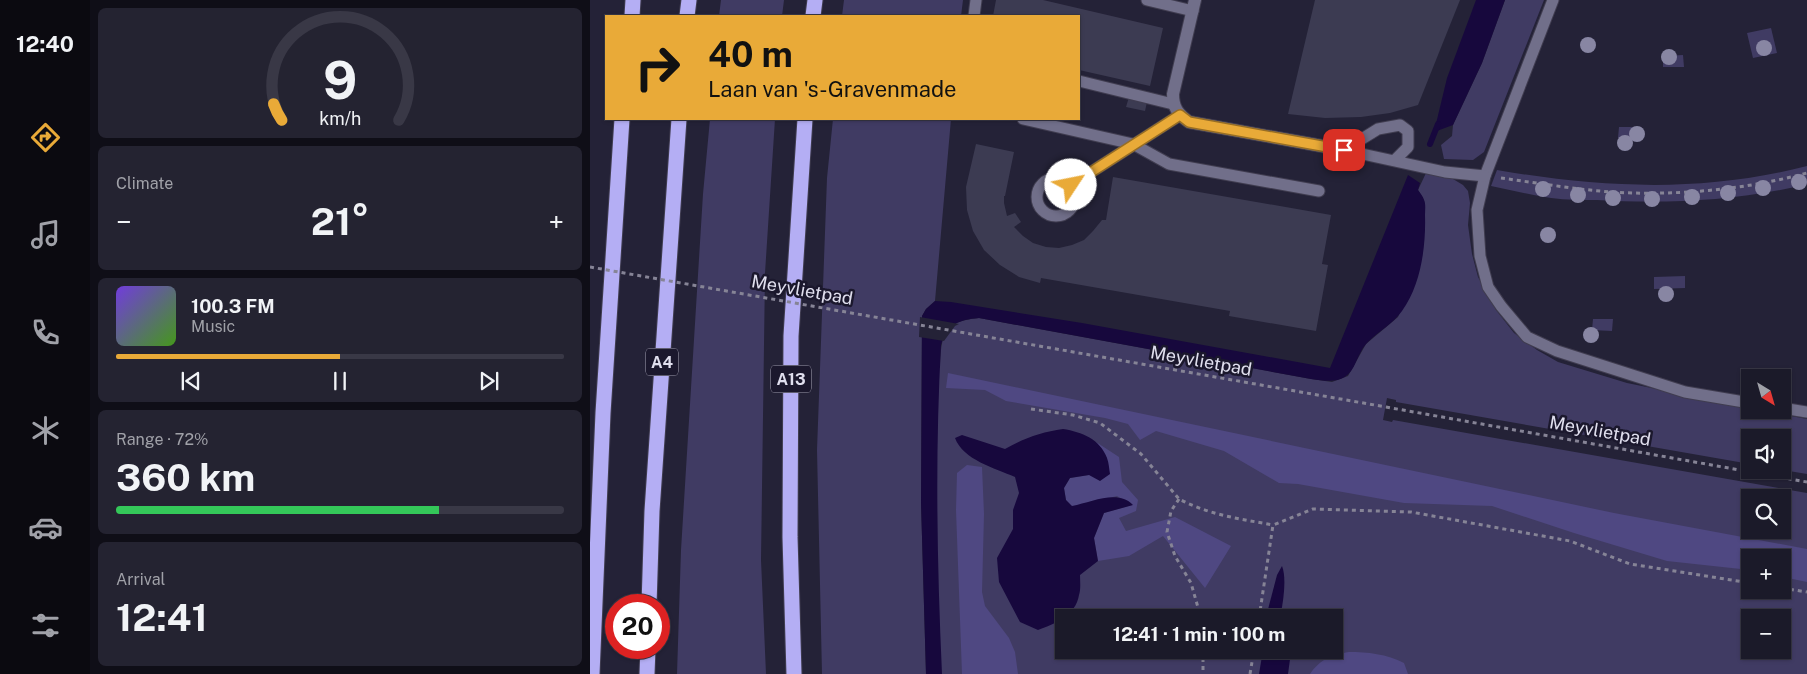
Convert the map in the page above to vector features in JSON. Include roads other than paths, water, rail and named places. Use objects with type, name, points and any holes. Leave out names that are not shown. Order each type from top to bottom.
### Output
[{"type":"highway","points":[[632,15],[633,0]]},
{"type":"highway","points":[[687,15],[689,0]]},
{"type":"highway","points":[[814,15],[815,0]]},
{"type":"highway","points":[[592,674],[603,413],[622,120]]},
{"type":"highway","name":"A4","points":[[649,594],[652,511],[679,120]]},
{"type":"highway","name":"A13","points":[[796,674],[790,537],[791,336],[805,120]]},
{"type":"highway","points":[[647,674],[648,659]]},
{"type":"street","points":[[1194,5],[1173,94],[1176,110],[1189,122],[1344,150]]},
{"type":"lane","points":[[974,15],[976,0]]},
{"type":"lane","points":[[1147,0],[1194,5]]},
{"type":"lane","points":[[1553,0],[1485,176],[1477,210],[1480,256],[1488,287],[1527,337],[1557,351],[1685,392],[1741,401]]},
{"type":"lane","points":[[1080,81],[1176,110]]},
{"type":"lane","points":[[1071,185],[1133,144],[1176,110]]},
{"type":"lane","points":[[1027,120],[1133,144],[1169,164],[1319,191]]},
{"type":"lane","points":[[1344,150],[1378,129],[1400,125],[1408,132],[1408,147],[1395,160]]},
{"type":"lane","points":[[1344,150],[1446,172],[1485,176]]},
{"type":"lane","points":[[1791,409],[1807,412]]},
{"type":"waterway","points":[[1430,144],[1438,124]]}]
